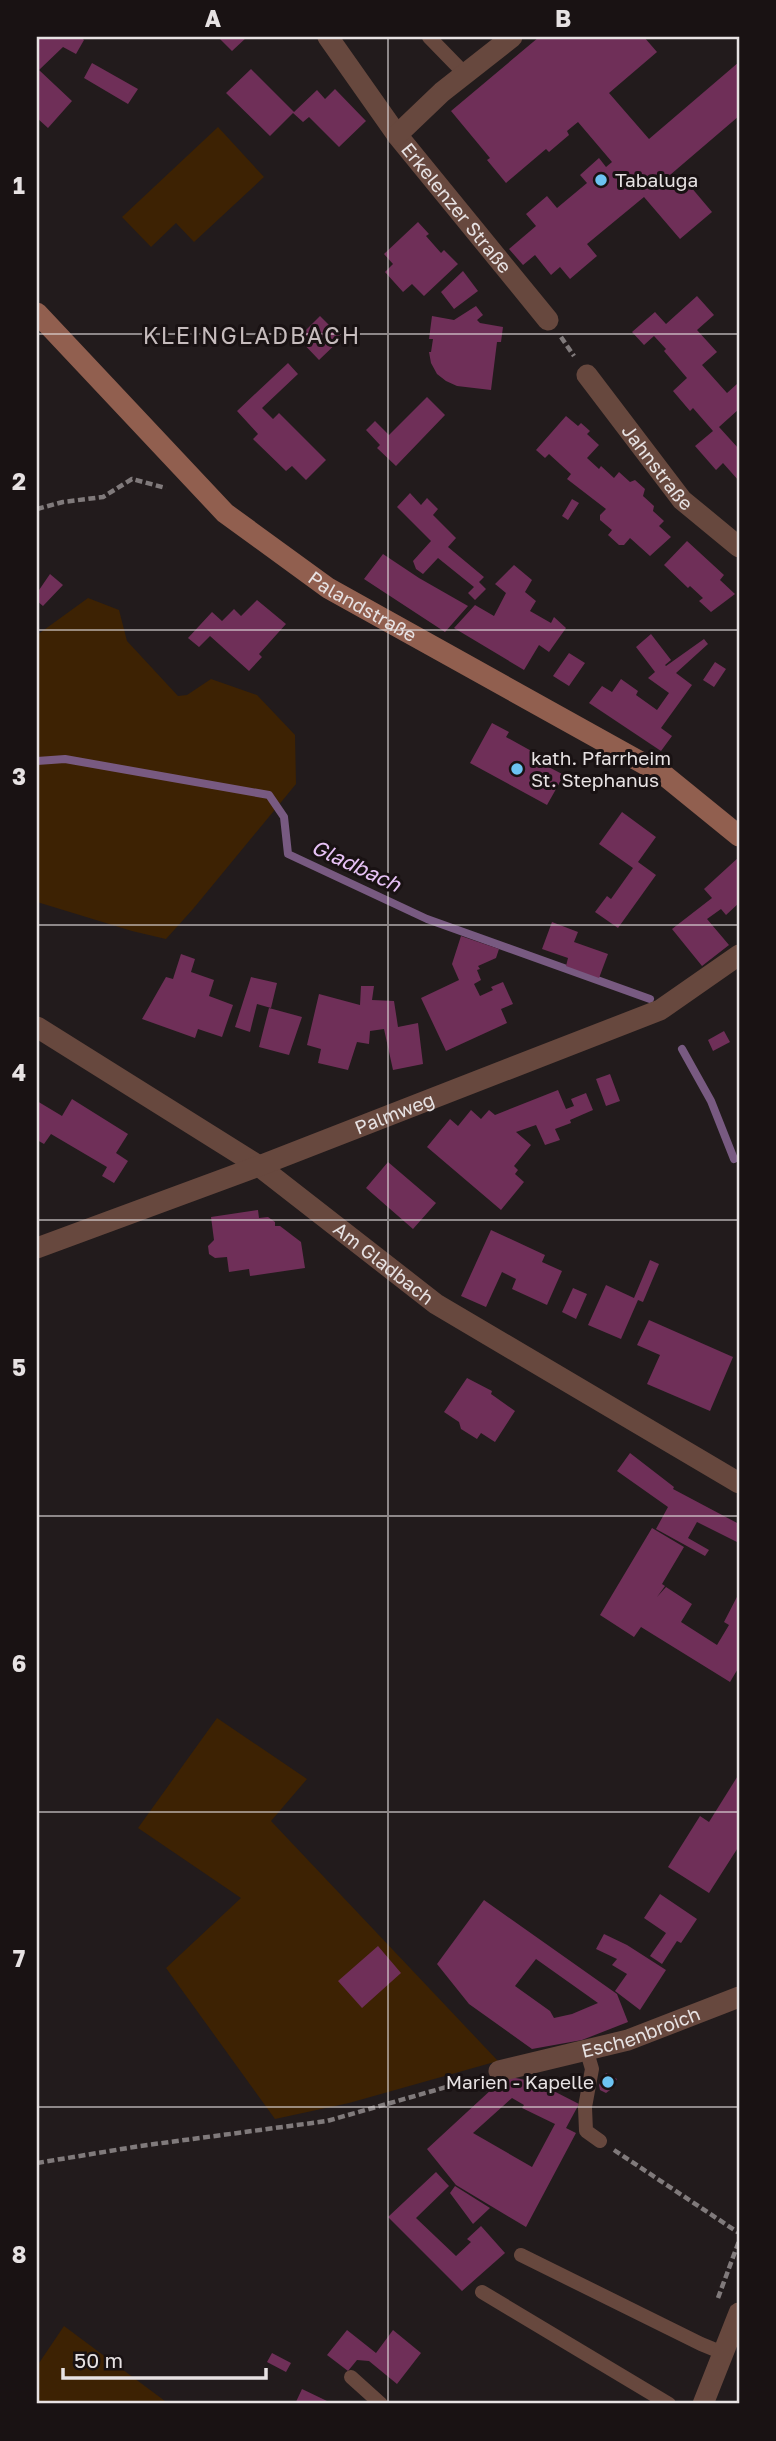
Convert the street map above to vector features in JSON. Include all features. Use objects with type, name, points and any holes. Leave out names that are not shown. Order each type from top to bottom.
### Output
[{"type":"main road","name":"Palandstraße","points":[[37,313],[225,513],[328,587],[664,775],[739,835]]},
{"type":"street","name":"Erkelenzer Straße","points":[[328,37],[397,135],[548,320]]},
{"type":"street","points":[[397,135],[442,92],[512,37]]},
{"type":"street","name":"Jahnstraße","points":[[587,375],[682,500],[739,547]]},
{"type":"street","name":"Palmweg","points":[[37,1248],[259,1166],[660,1010],[739,954]]},
{"type":"street","name":"Am Gladbach","points":[[37,1027],[259,1166],[436,1304],[739,1483]]},
{"type":"street","name":"Eschenbroich","points":[[499,2071],[628,2040],[739,1997]]},
{"type":"street","points":[[702,2404],[739,2313]]},
{"type":"lane","points":[[429,37],[466,74]]},
{"type":"lane","points":[[587,2052],[592,2069],[584,2107],[586,2131],[600,2141]]},
{"type":"lane","points":[[521,2255],[723,2353]]},
{"type":"lane","points":[[482,2292],[669,2404]]},
{"type":"lane","points":[[351,2377],[381,2404]]},
{"type":"path","points":[[548,320],[587,375]]},
{"type":"path","points":[[37,509],[63,502],[103,497],[132,479],[166,488]]},
{"type":"path","points":[[37,2164],[140,2146],[327,2121],[499,2071]]},
{"type":"path","points":[[600,2141],[739,2232]]},
{"type":"shaded area","points":[[218,127],[264,177],[194,242],[176,223],[151,247],[122,217]]},
{"type":"shaded area","points":[[88,598],[119,610],[127,641],[178,696],[187,695],[211,679],[257,695],[295,735],[296,784],[166,939],[37,902],[37,635]]},
{"type":"shaded area","points":[[217,1718],[307,1779],[271,1821],[498,2061],[349,2103],[275,2119],[166,1968],[241,1898],[138,1828]]},
{"type":"shaded area","points":[[64,2326],[169,2404],[37,2404],[37,2366]]},
{"type":"building","points":[[37,37],[81,37],[84,40],[76,54],[63,47],[39,70],[72,101],[48,128],[37,118]]},
{"type":"building","points":[[218,37],[247,37],[232,51]]},
{"type":"building","points":[[539,37],[644,37],[657,52],[609,93],[649,139],[739,62],[739,116],[670,175],[679,186],[685,180],[712,212],[680,239],[644,197],[587,244],[597,256],[570,279],[560,267],[551,275],[535,255],[523,265],[509,249],[536,226],[526,214],[547,196],[557,208],[587,183],[580,175],[599,158],[606,167],[612,162],[578,122],[567,131],[569,135],[549,152],[546,149],[506,183],[487,160],[490,158],[451,111]]},
{"type":"building","points":[[92,63],[138,89],[128,104],[84,78]]},
{"type":"building","points":[[251,69],[294,112],[317,90],[325,99],[335,89],[366,121],[339,147],[309,117],[303,122],[293,113],[270,136],[226,93]]},
{"type":"building","points":[[418,222],[441,253],[444,250],[458,264],[424,296],[412,284],[403,292],[385,272],[393,264],[384,254]]},
{"type":"building","points":[[463,271],[478,291],[454,309],[441,292]]},
{"type":"building","points":[[697,296],[714,315],[697,330],[717,352],[702,365],[727,393],[737,384],[739,387],[739,409],[719,427],[739,449],[739,481],[723,463],[716,470],[695,446],[713,431],[693,408],[690,411],[673,391],[687,378],[654,336],[644,345],[632,332],[655,312],[666,324]]},
{"type":"building","points":[[476,306],[483,315],[477,320],[480,323],[503,327],[501,342],[497,342],[491,390],[457,386],[446,381],[437,374],[429,352],[433,339],[429,339],[432,316],[454,320]]},
{"type":"building","points":[[320,316],[342,338],[319,360],[298,338]]},
{"type":"building","points":[[288,363],[298,374],[262,408],[273,419],[279,413],[326,460],[306,480],[292,466],[286,471],[253,439],[258,434],[237,411]]},
{"type":"building","points":[[427,397],[445,415],[396,466],[377,448],[380,445],[366,430],[375,421],[389,435]]},
{"type":"building","points":[[566,416],[578,426],[581,423],[590,431],[587,434],[599,445],[587,458],[614,478],[619,472],[630,482],[635,480],[645,489],[643,496],[664,521],[659,526],[671,537],[650,556],[630,538],[624,545],[619,545],[608,535],[612,530],[600,520],[600,515],[606,509],[567,479],[571,474],[549,454],[545,458],[536,450]]},
{"type":"building","points":[[410,493],[421,505],[427,498],[438,509],[433,515],[456,538],[448,547],[484,577],[479,582],[486,589],[475,600],[468,593],[474,587],[438,558],[423,574],[416,569],[413,561],[431,541],[397,507]]},
{"type":"building","points":[[572,499],[579,503],[568,520],[562,516]]},
{"type":"building","points":[[687,541],[724,575],[720,580],[735,594],[711,612],[699,601],[703,598],[664,565]]},
{"type":"building","points":[[383,554],[468,606],[445,632],[364,579]]},
{"type":"building","points":[[514,565],[532,580],[525,592],[536,601],[530,611],[551,623],[554,617],[566,628],[549,652],[539,645],[524,670],[454,628],[475,605],[494,616],[506,593],[495,584]]},
{"type":"building","points":[[50,574],[63,585],[43,606],[37,601],[37,593]]},
{"type":"building","points":[[257,600],[286,624],[259,654],[262,657],[249,671],[210,636],[199,647],[188,638],[212,612],[222,621],[234,609],[241,616]]},
{"type":"building","points":[[651,634],[671,660],[666,666],[704,639],[708,644],[676,673],[692,685],[661,728],[672,736],[661,751],[589,703],[602,686],[612,692],[621,679],[638,691],[636,695],[657,710],[669,693],[648,678],[655,672],[636,647]]},
{"type":"building","points":[[569,653],[585,663],[569,686],[553,676]]},
{"type":"building","points":[[715,662],[726,669],[714,687],[703,680]]},
{"type":"building","name":"kath. Pfarrheim St. Stephanus","points":[[492,723],[509,732],[506,737],[544,758],[541,763],[564,775],[547,805],[470,763]]},
{"type":"building","points":[[622,812],[656,837],[638,862],[656,875],[618,928],[595,912],[607,896],[611,899],[633,868],[599,844]]},
{"type":"building","points":[[739,857],[739,903],[726,915],[721,909],[707,919],[729,945],[702,966],[672,929],[712,898],[704,889]]},
{"type":"building","points":[[552,922],[578,932],[574,942],[608,954],[599,978],[566,966],[568,958],[542,949]]},
{"type":"building","points":[[461,936],[499,949],[496,958],[478,966],[481,980],[474,984],[480,996],[503,982],[513,1004],[501,1009],[507,1023],[446,1051],[421,998],[459,980],[452,964]]},
{"type":"building","points":[[181,954],[195,959],[191,972],[214,980],[209,996],[233,1005],[222,1037],[198,1029],[195,1038],[142,1019],[166,977],[173,979]]},
{"type":"building","points":[[251,977],[277,983],[271,1008],[257,1004],[250,1032],[235,1027]]},
{"type":"building","points":[[361,986],[374,986],[372,1000],[394,1001],[398,1027],[418,1023],[423,1064],[393,1070],[384,1029],[370,1031],[369,1044],[357,1042],[348,1070],[318,1063],[321,1049],[307,1045],[319,994],[360,1005]]},
{"type":"building","points":[[269,1008],[302,1017],[289,1055],[259,1047]]},
{"type":"building","points":[[724,1031],[730,1042],[713,1051],[708,1040]]},
{"type":"building","points":[[610,1074],[620,1101],[606,1106],[596,1079]]},
{"type":"building","points":[[558,1090],[566,1109],[574,1106],[571,1099],[586,1093],[593,1110],[555,1129],[560,1140],[545,1145],[536,1125],[516,1132],[531,1145],[514,1166],[518,1170],[515,1174],[524,1182],[501,1210],[427,1147],[450,1119],[458,1126],[471,1110],[481,1119],[489,1110],[495,1115]]},
{"type":"building","points":[[72,1099],[128,1134],[116,1153],[128,1161],[114,1183],[102,1176],[107,1167],[51,1134],[44,1144],[37,1140],[37,1101],[62,1116]]},
{"type":"building","points":[[388,1162],[436,1203],[413,1229],[366,1188]]},
{"type":"building","points":[[258,1210],[259,1218],[268,1217],[275,1222],[275,1226],[280,1226],[301,1242],[305,1268],[250,1276],[249,1269],[229,1272],[227,1257],[215,1258],[209,1254],[208,1246],[214,1240],[211,1217]]},
{"type":"building","points":[[491,1230],[545,1255],[542,1262],[562,1271],[547,1305],[512,1289],[516,1279],[502,1272],[486,1307],[461,1296]]},
{"type":"building","points":[[650,1260],[659,1264],[643,1302],[638,1300],[621,1339],[588,1325],[606,1285],[634,1298]]},
{"type":"building","points":[[573,1288],[587,1294],[576,1319],[562,1312]]},
{"type":"building","points":[[649,1320],[733,1357],[710,1411],[647,1384],[660,1355],[637,1345]]},
{"type":"building","points":[[467,1378],[492,1391],[491,1394],[515,1411],[495,1442],[481,1433],[477,1439],[461,1429],[459,1422],[444,1412]]},
{"type":"building","points":[[630,1453],[674,1487],[673,1489],[739,1524],[739,1543],[697,1522],[688,1538],[709,1550],[705,1556],[656,1529],[668,1507],[617,1471]]},
{"type":"building","points":[[652,1528],[684,1547],[657,1597],[666,1587],[692,1604],[681,1622],[717,1645],[729,1625],[724,1622],[739,1593],[739,1667],[730,1682],[641,1627],[634,1637],[600,1615]]},
{"type":"building","points":[[739,1774],[739,1846],[709,1893],[668,1867],[700,1816],[709,1822]]},
{"type":"building","points":[[660,1894],[697,1919],[681,1943],[677,1941],[662,1964],[650,1956],[666,1933],[644,1918]]},
{"type":"building","points":[[484,1900],[617,1994],[628,2022],[582,2040],[532,2049],[469,2004],[437,1964]],"holes":[[[536,1959],[598,2003],[554,2018],[550,2011],[515,1986]]]},
{"type":"building","points":[[604,1934],[666,1970],[640,2010],[615,1991],[627,1974],[612,1965],[617,1959],[596,1949]]},
{"type":"building","points":[[378,1946],[401,1973],[362,2008],[338,1981]]},
{"type":"building","name":"Marien - Kapelle","points":[[606,2073],[617,2079],[606,2093],[600,2090],[599,2085]]},
{"type":"building","points":[[506,2076],[536,2082],[579,2104],[566,2128],[576,2133],[526,2227],[456,2185],[427,2149]],"holes":[[[512,2098],[524,2105],[522,2108],[555,2124],[532,2167],[473,2133]]]},
{"type":"building","points":[[436,2172],[449,2186],[416,2218],[456,2256],[471,2242],[467,2239],[481,2226],[505,2253],[462,2291],[388,2217]]},
{"type":"building","points":[[455,2186],[490,2208],[473,2224],[450,2193]]},
{"type":"building","points":[[347,2330],[376,2353],[393,2330],[421,2353],[397,2384],[369,2361],[357,2360],[348,2371],[327,2355]]},
{"type":"building","points":[[272,2353],[291,2363],[286,2372],[267,2362]]},
{"type":"building","points":[[302,2389],[327,2401],[332,2404],[295,2404]]},
{"type":"waterway","name":"Gladbach","points":[[37,761],[65,759],[269,795],[284,817],[288,854],[427,919],[650,999]]},
{"type":"waterway","name":"Gladbach","points":[[682,1049],[711,1101],[734,1159]]},
{"type":"place","name":"Tabaluga","points":[[601,180]]},
{"type":"place","name":"kath. Pfarrheim St. Stephanus","points":[[517,769]]},
{"type":"place","name":"Marien - Kapelle","points":[[608,2082]]},
{"type":"district","name":"KLEINGLADBACH","points":[[252,336]]}]
